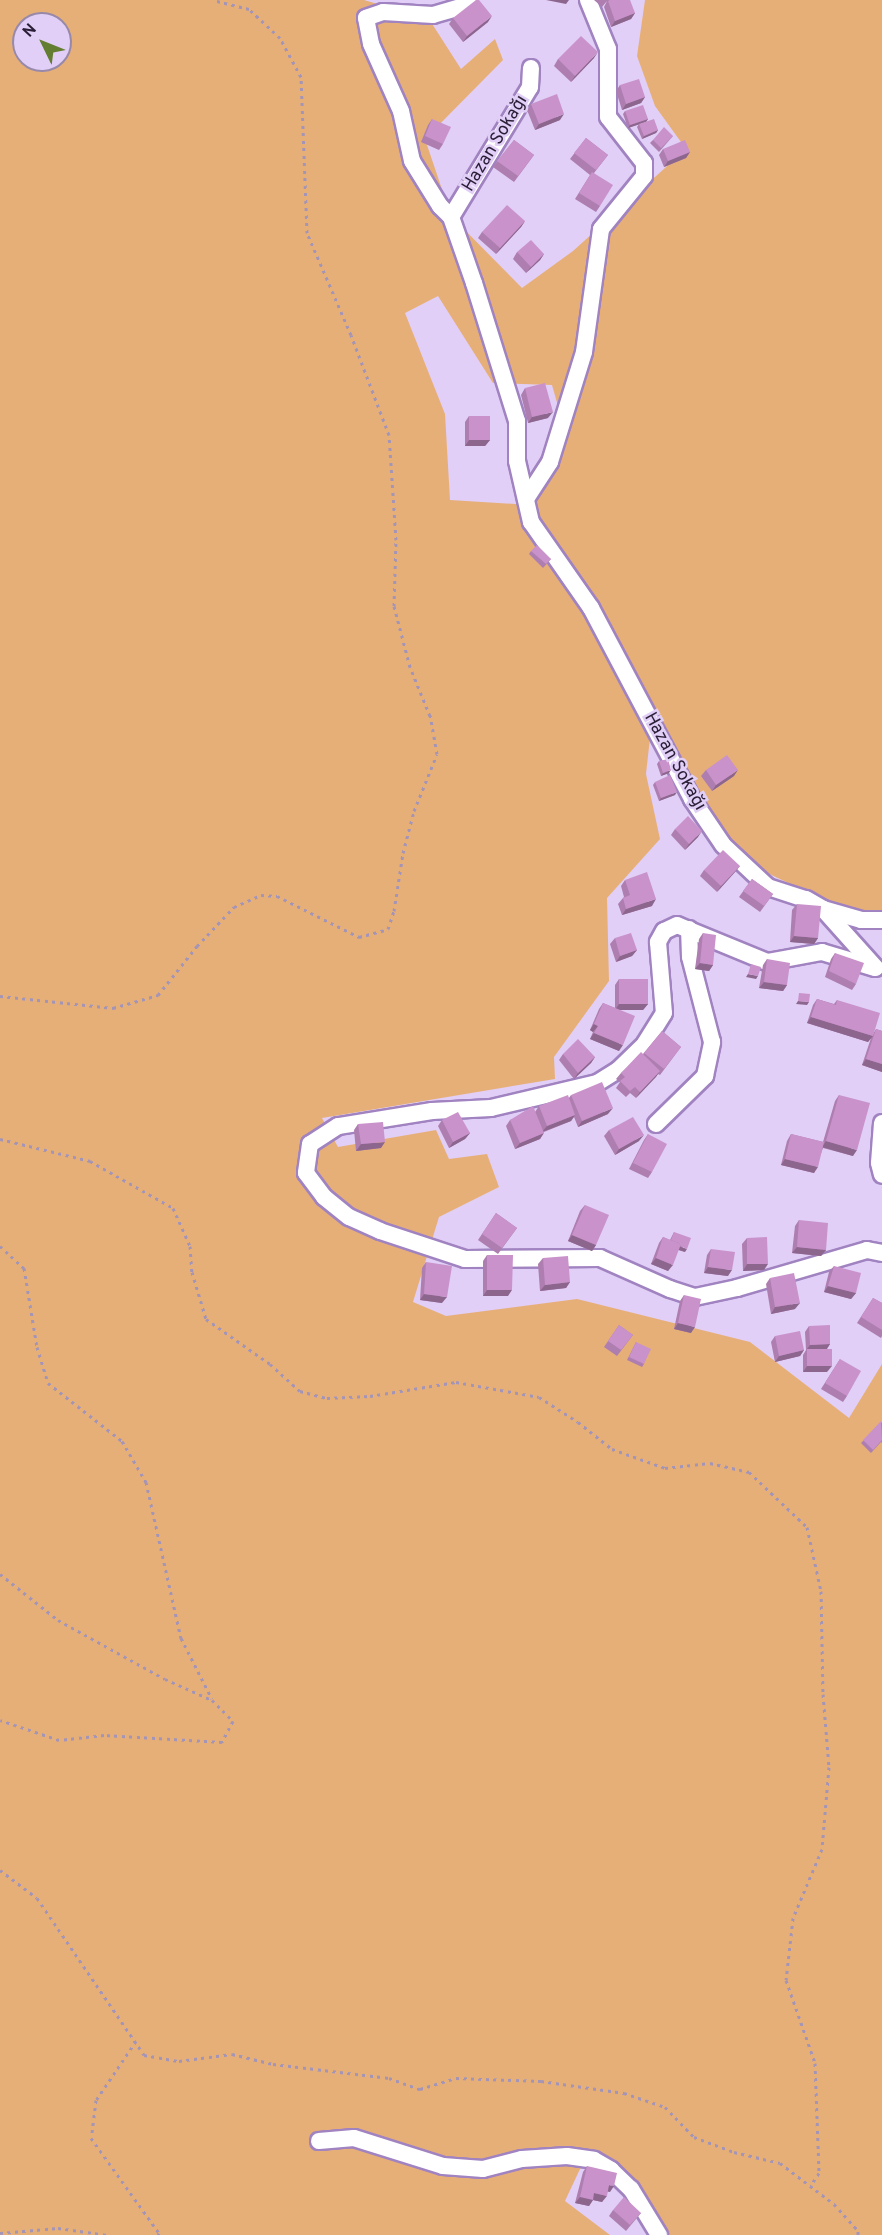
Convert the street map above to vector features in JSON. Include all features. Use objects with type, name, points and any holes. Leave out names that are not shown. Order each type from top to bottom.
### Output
[{"type":"street","points":[[451,217],[440,206],[412,161],[401,111],[371,44],[366,18],[383,12],[434,15],[464,6],[468,0]]},
{"type":"street","points":[[526,499],[550,462],[584,352],[601,229],[644,176],[644,163],[608,117],[608,49],[588,0]]},
{"type":"street","name":"Hazan Sokağı","points":[[531,68],[530,87],[451,217],[517,420],[517,461],[531,522],[591,608],[692,799],[723,845],[768,887],[806,899],[823,909],[879,970]]},
{"type":"street","points":[[823,909],[861,920],[882,920]]},
{"type":"street","points":[[879,970],[822,952],[767,962],[676,925],[664,931],[658,942],[664,1013],[645,1044],[618,1070],[597,1083],[491,1108],[432,1111],[338,1126],[310,1144],[306,1173],[324,1197],[349,1217],[380,1232],[465,1259],[600,1258],[669,1289],[695,1297],[867,1250],[882,1253]]},
{"type":"street","points":[[656,1124],[705,1076],[712,1042],[690,957],[689,930]]},
{"type":"street","points":[[881,1168],[882,1123]]},
{"type":"street","points":[[319,2141],[354,2138],[443,2166],[483,2169],[522,2159],[567,2156],[594,2160],[612,2170],[631,2188],[659,2235]]},
{"type":"path","points":[[0,996],[113,1008],[158,995],[197,946],[234,907],[261,895],[277,896],[359,937],[388,929],[394,911],[403,853],[414,811],[437,754],[430,716],[410,667],[394,606],[396,540],[389,435],[351,335],[307,233],[302,77],[280,38],[249,9],[214,0]]},
{"type":"path","points":[[0,1139],[90,1161],[173,1208],[190,1246],[192,1272],[206,1319],[270,1364],[300,1391],[327,1398],[370,1396],[456,1382],[539,1397],[578,1422],[612,1449],[665,1468],[710,1463],[749,1472],[807,1527],[821,1591],[823,1694],[829,1767],[822,1849],[793,1918],[786,1980],[815,2063],[819,2173],[811,2185]]},
{"type":"path","points":[[0,1246],[24,1268],[37,1347],[48,1383],[122,1442],[146,1482],[181,1638],[212,1700]]},
{"type":"path","points":[[0,1574],[58,1620],[165,1679],[212,1700],[233,1720],[222,1742],[104,1735],[59,1740],[0,1720]]},
{"type":"path","points":[[0,1870],[37,1898],[144,2055],[179,2061],[232,2054],[273,2064],[389,2078],[420,2089],[456,2078],[541,2080],[624,2093],[665,2107],[694,2137],[734,2152],[780,2163],[834,2204],[858,2231],[858,2235]]},
{"type":"path","points":[[136,2041],[96,2100],[91,2138],[159,2233],[158,2235]]},
{"type":"path","points":[[0,2233],[58,2228],[108,2235]]},
{"type":"shaded area","points":[[0,0],[364,0],[429,19],[461,69],[495,39],[503,60],[425,139],[451,216],[522,288],[573,251],[686,149],[655,106],[637,56],[645,0],[882,0],[882,915],[847,911],[744,862],[690,790],[669,744],[650,738],[646,774],[660,839],[607,898],[609,981],[554,1057],[555,1079],[322,1118],[338,1147],[436,1130],[449,1159],[487,1154],[499,1187],[439,1217],[413,1302],[446,1316],[577,1299],[750,1342],[849,1418],[882,1364],[882,2235],[665,2235],[604,2154],[580,2169],[565,2201],[610,2235],[0,2235]],"holes":[[[438,296],[493,383],[552,385],[564,427],[531,505],[450,500],[445,414],[405,313]]]},
{"type":"building","points":[[479,0],[492,16],[467,36],[453,18]]},
{"type":"building","points":[[630,0],[635,13],[615,21],[608,1]]},
{"type":"building","points":[[581,36],[598,52],[575,76],[558,59]]},
{"type":"building","points":[[639,79],[645,97],[626,104],[620,85]]},
{"type":"building","points":[[557,94],[564,114],[539,124],[531,104]]},
{"type":"building","points":[[643,105],[648,119],[630,125],[625,111]]},
{"type":"building","points":[[432,119],[451,127],[443,144],[425,136]]},
{"type":"building","points":[[654,119],[658,130],[644,136],[639,124]]},
{"type":"building","points":[[664,127],[673,136],[661,148],[653,140]]},
{"type":"building","points":[[586,138],[608,155],[596,170],[574,153]]},
{"type":"building","points":[[514,140],[534,155],[518,176],[497,161]]},
{"type":"building","points":[[685,140],[690,152],[668,161],[663,149]]},
{"type":"building","points":[[592,172],[613,185],[600,206],[579,193]]},
{"type":"building","points":[[507,205],[525,221],[500,248],[482,232]]},
{"type":"building","points":[[531,240],[544,254],[531,267],[517,252]]},
{"type":"building","points":[[545,383],[553,412],[532,417],[525,388]]},
{"type":"building","points":[[469,416],[490,416],[490,440],[469,440]]},
{"type":"building","points":[[537,545],[551,559],[546,564],[531,551]]},
{"type":"building","points":[[727,755],[738,770],[716,785],[706,770]]},
{"type":"building","points":[[668,759],[671,770],[663,773],[659,761]]},
{"type":"building","points":[[670,775],[677,792],[661,798],[655,782]]},
{"type":"building","points":[[688,816],[702,831],[689,844],[675,829]]},
{"type":"building","points":[[723,850],[740,866],[721,886],[704,870]]},
{"type":"building","points":[[647,872],[656,899],[626,909],[623,898],[630,895],[625,880]]},
{"type":"building","points":[[752,879],[773,894],[764,906],[743,891]]},
{"type":"building","points":[[797,904],[821,906],[818,938],[794,936]]},
{"type":"building","points":[[631,933],[637,950],[620,956],[615,938]]},
{"type":"building","points":[[703,933],[716,935],[713,965],[700,963]]},
{"type":"building","points":[[835,953],[864,963],[856,984],[829,971]]},
{"type":"building","points":[[767,959],[790,963],[787,985],[764,982]]},
{"type":"building","points":[[751,964],[761,967],[758,976],[748,974]]},
{"type":"building","points":[[619,979],[648,979],[648,1004],[619,1004]]},
{"type":"building","points":[[799,993],[810,994],[809,1002],[798,1001]]},
{"type":"building","points":[[817,999],[836,1005],[837,1000],[880,1013],[873,1036],[811,1017]]},
{"type":"building","points":[[603,1003],[635,1016],[623,1045],[594,1033],[598,1026],[594,1024]]},
{"type":"building","points":[[876,1029],[882,1031],[882,1064],[866,1059]]},
{"type":"building","points":[[662,1031],[681,1047],[664,1069],[644,1053]]},
{"type":"building","points":[[578,1039],[595,1057],[578,1073],[563,1054]]},
{"type":"building","points":[[641,1052],[660,1071],[640,1092],[635,1087],[630,1091],[620,1081],[625,1077],[621,1073]]},
{"type":"building","points":[[602,1082],[613,1108],[582,1121],[571,1095]]},
{"type":"building","points":[[568,1095],[575,1115],[547,1126],[539,1106]]},
{"type":"building","points":[[839,1095],[870,1103],[857,1150],[826,1141]]},
{"type":"building","points":[[533,1106],[544,1133],[520,1143],[510,1120]]},
{"type":"building","points":[[458,1112],[470,1133],[453,1142],[442,1120]]},
{"type":"building","points":[[633,1117],[644,1135],[619,1149],[609,1130]]},
{"type":"building","points":[[383,1122],[385,1142],[361,1144],[358,1124]]},
{"type":"building","points":[[648,1134],[667,1144],[652,1172],[633,1163]]},
{"type":"building","points":[[791,1134],[824,1142],[818,1167],[785,1159]]},
{"type":"building","points":[[585,1205],[609,1215],[596,1245],[572,1235]]},
{"type":"building","points":[[496,1213],[517,1228],[502,1248],[482,1234]]},
{"type":"building","points":[[799,1220],[828,1223],[826,1250],[797,1247]]},
{"type":"building","points":[[674,1232],[691,1238],[687,1249],[671,1240]]},
{"type":"building","points":[[663,1237],[681,1244],[673,1265],[656,1258]]},
{"type":"building","points":[[767,1237],[768,1264],[747,1264],[747,1238]]},
{"type":"building","points":[[711,1249],[735,1252],[732,1270],[708,1267]]},
{"type":"building","points":[[487,1255],[513,1255],[512,1290],[487,1290]]},
{"type":"building","points":[[568,1256],[570,1282],[545,1285],[543,1258]]},
{"type":"building","points":[[426,1262],[452,1266],[447,1297],[424,1294]]},
{"type":"building","points":[[834,1266],[861,1273],[856,1293],[828,1286]]},
{"type":"building","points":[[794,1273],[800,1303],[775,1307],[770,1278]]},
{"type":"building","points":[[684,1295],[701,1299],[695,1327],[678,1323]]},
{"type":"building","points":[[873,1298],[882,1303],[882,1330],[861,1317]]},
{"type":"building","points":[[619,1325],[633,1335],[621,1350],[608,1341]]},
{"type":"building","points":[[830,1325],[830,1344],[810,1345],[809,1326]]},
{"type":"building","points":[[800,1331],[804,1350],[779,1356],[775,1336]]},
{"type":"building","points":[[636,1342],[651,1349],[644,1364],[629,1357]]},
{"type":"building","points":[[807,1349],[832,1349],[832,1366],[807,1366]]},
{"type":"building","points":[[840,1359],[861,1371],[847,1396],[825,1383]]},
{"type":"building","points":[[881,1421],[882,1440],[873,1450],[863,1440]]},
{"type":"building","points":[[587,2166],[617,2173],[614,2186],[609,2185],[607,2196],[594,2193],[593,2200],[580,2197]]},
{"type":"building","points":[[624,2197],[641,2213],[630,2225],[613,2210]]}]
